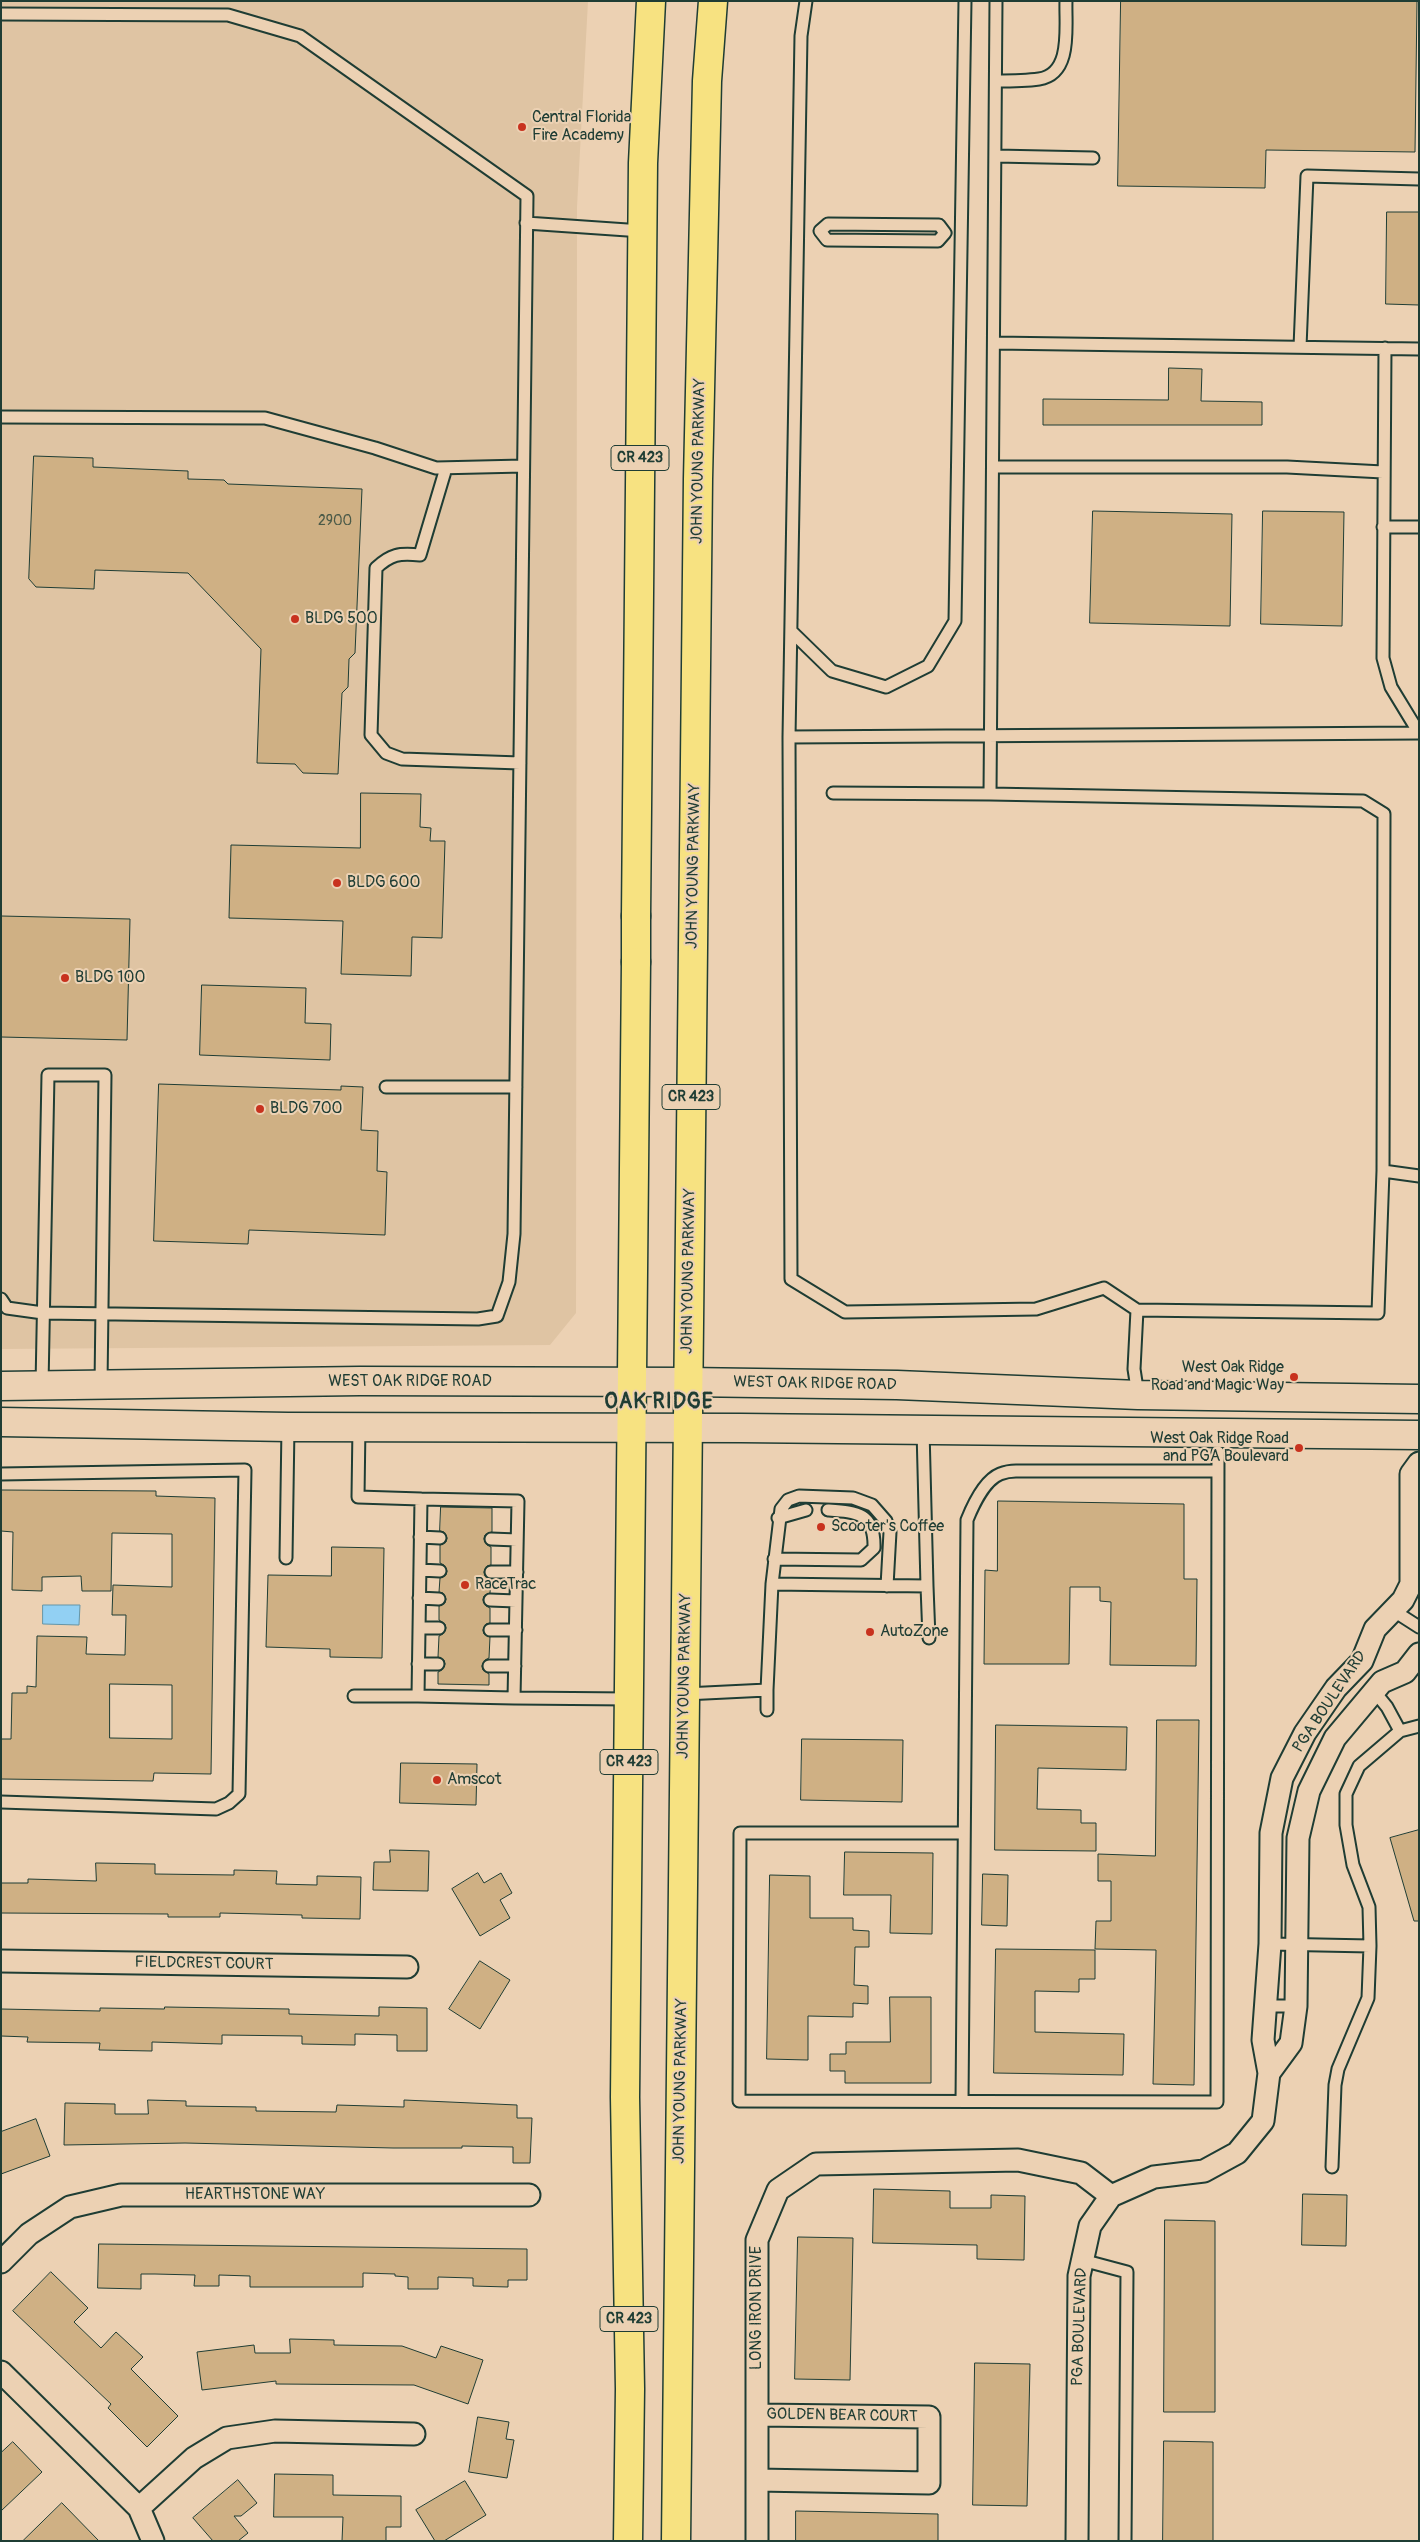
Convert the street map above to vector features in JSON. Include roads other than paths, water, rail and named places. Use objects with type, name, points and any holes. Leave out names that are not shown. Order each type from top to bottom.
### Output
[{"type":"main road","name":"CR 423","points":[[628,2541],[630,2389],[625,2097],[631,1427],[642,231],[645,88],[651,1]]},
{"type":"main road","name":"JOHN YOUNG PARKWAY","points":[[676,2541],[698,480],[707,100],[713,1]]},
{"type":"street","name":"WEST OAK RIDGE ROAD","points":[[1,1386],[687,1382],[896,1385],[1138,1395],[1419,1399]]},
{"type":"street","points":[[1,1406],[56,1406],[77,1403],[92,1394],[101,1384]]},
{"type":"street","points":[[1,1422],[288,1427],[631,1427],[1419,1435]]},
{"type":"street","name":"PGA BOULEVARD","points":[[1077,2541],[1079,2276],[1090,2226],[1110,2196],[1154,2177],[1204,2170],[1237,2154],[1263,2121],[1269,2074],[1264,2040],[1270,1944],[1271,1833],[1282,1778],[1305,1733],[1336,1688],[1362,1661],[1375,1628],[1403,1600],[1410,1584],[1411,1474],[1419,1463]]},
{"type":"street","name":"PGA BOULEVARD","points":[[1269,2074],[1291,2043],[1296,2006],[1298,1838],[1309,1791],[1336,1738],[1382,1682],[1405,1672],[1419,1654]]},
{"type":"street","name":"FIELDCREST COURT","points":[[1,1961],[407,1967]]},
{"type":"street","name":"LONG IRON DRIVE","points":[[757,2541],[757,2240],[778,2190],[816,2164],[1018,2160],[1081,2173],[1110,2196]]},
{"type":"street","name":"HEARTHSTONE WAY","points":[[1,2262],[29,2234],[70,2207],[121,2195],[529,2195]]},
{"type":"street","points":[[5,2383],[139,2508],[153,2541]]},
{"type":"street","name":"GOLDEN BEAR COURT","points":[[758,2415],[928,2417],[928,2483],[758,2480]]},
{"type":"street","points":[[139,2508],[194,2458],[227,2438],[275,2431],[414,2434]]},
{"type":"lane","points":[[806,1],[801,36],[789,737],[790,1279],[846,1312],[1036,1310],[1104,1288],[1137,1310],[1378,1313],[1383,1171],[1384,814],[1363,801],[833,793]]},
{"type":"lane","points":[[791,631],[832,672],[886,687],[928,666],[955,621],[965,1]]},
{"type":"lane","points":[[990,794],[992,467],[995,343],[996,1]]},
{"type":"lane","points":[[996,81],[1041,79],[1053,74],[1062,64],[1066,1]]},
{"type":"lane","points":[[1,14],[228,15],[300,36],[527,196],[514,1234],[509,1282],[497,1316],[478,1319],[44,1313],[7,1308],[1,1299]]},
{"type":"lane","points":[[996,156],[1093,158]]},
{"type":"lane","points":[[1300,347],[1307,176],[1419,179]]},
{"type":"lane","points":[[526,223],[642,231]]},
{"type":"lane","points":[[798,231],[820,231],[828,224],[938,225],[945,232],[960,233]]},
{"type":"lane","points":[[820,231],[827,240],[836,241],[938,241],[945,232]]},
{"type":"lane","points":[[995,343],[1419,349]]},
{"type":"lane","points":[[1385,348],[1382,527],[1383,658],[1392,687],[1419,733]]},
{"type":"lane","points":[[1,417],[265,418],[375,448],[436,468],[523,466]]},
{"type":"lane","points":[[992,467],[1287,468],[1383,472]]},
{"type":"lane","points":[[446,468],[420,555],[403,554],[388,557],[376,568],[371,735],[386,753],[402,759],[520,763]]},
{"type":"lane","points":[[1382,527],[1419,527]]},
{"type":"lane","points":[[789,737],[1419,733]]},
{"type":"lane","points":[[42,1385],[48,1075],[70,1074],[105,1075],[101,1384]]},
{"type":"lane","points":[[386,1087],[516,1087]]},
{"type":"lane","points":[[1383,1171],[1419,1176]]},
{"type":"lane","points":[[1137,1310],[1134,1369],[1138,1395]]},
{"type":"lane","points":[[359,1426],[358,1497],[518,1501],[514,1698]]},
{"type":"lane","points":[[286,1558],[288,1427]]},
{"type":"lane","points":[[923,1430],[929,1638]]},
{"type":"lane","points":[[963,1833],[740,1833],[739,2101],[1217,2102],[1218,1452]]},
{"type":"lane","points":[[1,1474],[245,1470],[239,1794],[229,1803],[216,1809],[1,1802]]},
{"type":"lane","points":[[962,2101],[967,1520],[972,1508],[991,1480],[1000,1474],[1016,1470],[1218,1471]]},
{"type":"lane","points":[[767,1710],[766,1690],[772,1584],[778,1518],[781,1509],[788,1500],[799,1496],[853,1498],[872,1505],[886,1521],[890,1532],[887,1586]]},
{"type":"lane","points":[[418,1696],[421,1499]]},
{"type":"lane","points":[[778,1518],[806,1510]]},
{"type":"lane","points":[[774,1559],[862,1560],[874,1548],[874,1535],[871,1524],[865,1517],[853,1512],[828,1510]]},
{"type":"lane","points":[[420,1537],[440,1538]]},
{"type":"lane","points":[[491,1539],[517,1540]]},
{"type":"lane","points":[[874,1548],[890,1548]]},
{"type":"lane","points":[[420,1570],[440,1571]]},
{"type":"lane","points":[[491,1572],[517,1572]]},
{"type":"lane","points":[[772,1584],[927,1586]]},
{"type":"lane","points":[[420,1598],[439,1599]]},
{"type":"lane","points":[[490,1600],[516,1600]]},
{"type":"lane","points":[[1394,1611],[1419,1627]]},
{"type":"lane","points":[[419,1628],[439,1628]]},
{"type":"lane","points":[[490,1630],[516,1630]]},
{"type":"lane","points":[[418,1664],[438,1664]]},
{"type":"lane","points":[[489,1666],[515,1666]]},
{"type":"lane","points":[[685,1694],[766,1690]]},
{"type":"lane","points":[[1374,1691],[1387,1707],[1400,1731]]},
{"type":"lane","points":[[354,1696],[630,1699]]},
{"type":"lane","points":[[1332,2167],[1335,2085],[1338,2069],[1368,1998],[1370,1946],[1369,1907],[1353,1865],[1346,1825],[1346,1794],[1359,1766],[1400,1731],[1419,1726]]},
{"type":"lane","points":[[1270,1944],[1370,1946]]},
{"type":"lane","points":[[1266,2006],[1296,2006]]},
{"type":"lane","points":[[1082,2260],[1128,2272],[1125,2541]]},
{"type":"water","points":[[43,1605],[80,1605],[79,1625],[43,1624]]},
{"type":"place","name":"Central Florida Fire Academy","points":[[522,127]]},
{"type":"place","name":"BLDG 500","points":[[295,619]]},
{"type":"place","name":"BLDG 600","points":[[337,883]]},
{"type":"place","name":"BLDG 100","points":[[65,978]]},
{"type":"place","name":"BLDG 700","points":[[260,1109]]},
{"type":"place","name":"West Oak Ridge Road and Magic Way","points":[[1294,1377]]},
{"type":"place","name":"West Oak Ridge Road and PGA Boulevard","points":[[1299,1448]]},
{"type":"place","name":"Scooter's Coffee","points":[[821,1527]]},
{"type":"place","name":"RaceTrac","points":[[465,1585]]},
{"type":"place","name":"AutoZone","points":[[870,1632]]},
{"type":"place","name":"Amscot","points":[[437,1780]]},
{"type":"district","name":"OAK RIDGE","points":[[659,1403]]}]
